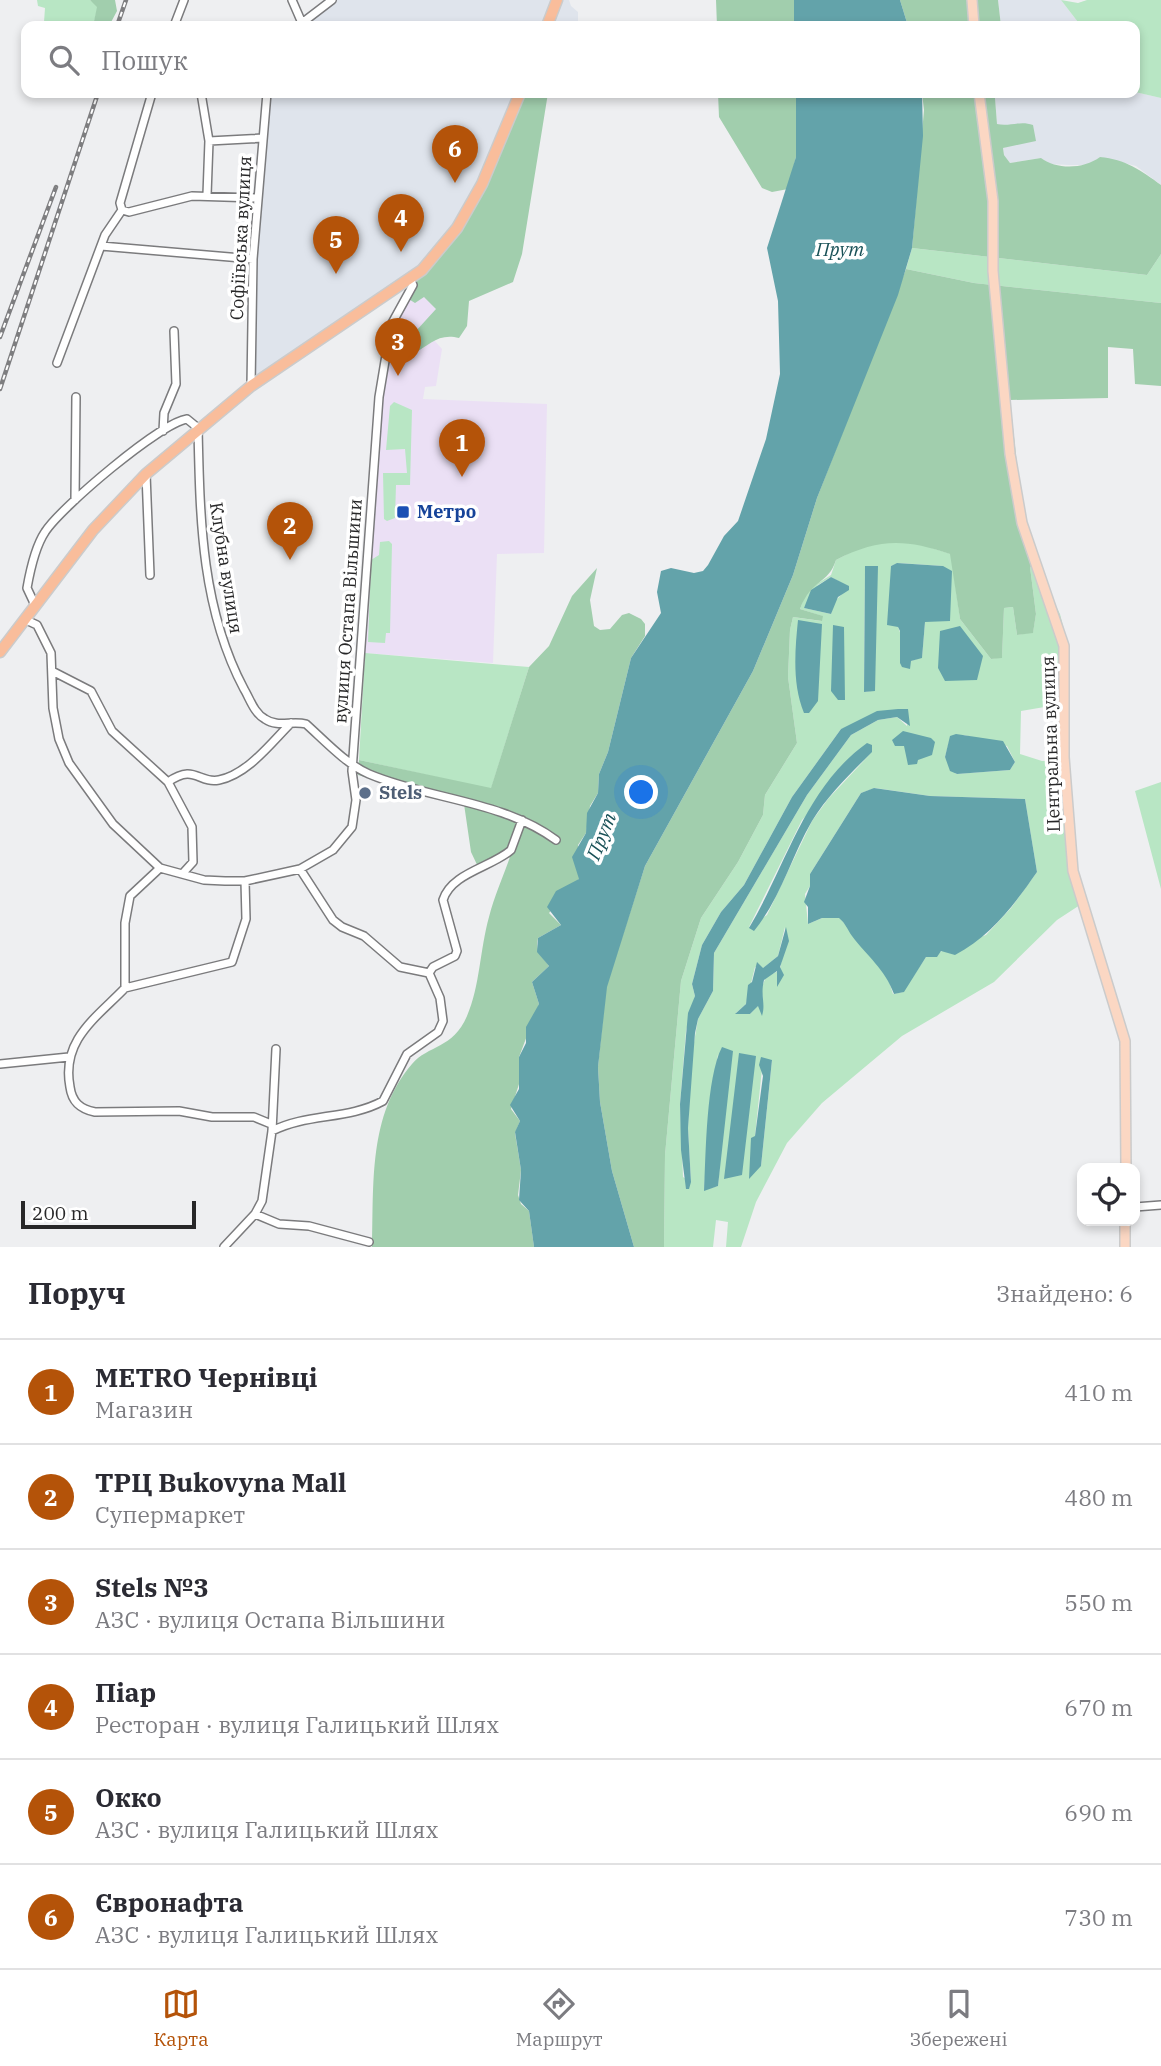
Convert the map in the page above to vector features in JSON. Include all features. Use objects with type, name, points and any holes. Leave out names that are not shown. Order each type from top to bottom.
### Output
[{"type":"highway","points":[[549,21],[558,0]]},
{"type":"highway","points":[[0,652],[93,530],[146,474],[251,386],[410,279],[457,228],[482,184],[518,98]]},
{"type":"main road","points":[[972,0],[974,21]]},
{"type":"main road","name":"Центральна вулиця","points":[[980,98],[993,201],[993,271],[1010,454],[1022,523],[1064,646],[1064,757],[1073,871],[1079,899],[1125,1041],[1126,1163]]},
{"type":"main road","points":[[1125,1226],[1125,1247]]},
{"type":"street","points":[[176,21],[184,0]]},
{"type":"street","points":[[292,0],[299,21]]},
{"type":"street","points":[[305,21],[332,0]]},
{"type":"street","points":[[178,16],[180,21]]},
{"type":"street","points":[[57,363],[101,246],[122,210],[120,203],[151,98]]},
{"type":"street","points":[[202,98],[209,141],[207,195]]},
{"type":"street","name":"Софіївська вулиця","points":[[251,386],[253,260],[267,98]]},
{"type":"street","points":[[209,141],[263,138]]},
{"type":"street","points":[[122,210],[129,212],[174,199],[207,195],[258,198]]},
{"type":"street","points":[[101,246],[253,260]]},
{"type":"street","name":"вулиця Остапа Вільшини","points":[[160,867],[204,880],[244,881],[300,869],[333,850],[352,827],[379,397],[388,337],[413,285],[410,279]]},
{"type":"street","points":[[163,431],[164,413],[176,384],[174,331]]},
{"type":"street","points":[[75,500],[76,397]]},
{"type":"street","points":[[35,605],[27,588],[37,552],[45,533],[75,500],[163,431],[187,419],[198,428]]},
{"type":"street","name":"Клубна вулиця","points":[[198,428],[198,511],[211,599],[222,644],[260,716],[276,724],[306,724],[369,774],[522,820],[556,840]]},
{"type":"street","points":[[146,474],[150,575]]},
{"type":"street","points":[[24,619],[34,622],[51,653],[53,708],[59,739],[69,763],[113,824],[160,867],[130,896],[125,923],[125,988]]},
{"type":"street","points":[[52,671],[91,691],[112,731],[167,782],[192,827],[193,862],[183,873]]},
{"type":"street","points":[[167,782],[184,774],[217,781],[224,778],[254,760],[291,723]]},
{"type":"street","points":[[429,974],[433,967],[455,956],[457,951],[443,900],[445,894],[462,878],[512,850],[522,820]]},
{"type":"street","points":[[300,869],[333,920],[364,936],[400,967],[429,974]]},
{"type":"street","points":[[244,881],[246,919],[232,962],[125,988],[87,1024],[69,1057],[70,1091],[78,1105],[90,1111],[179,1111],[212,1117],[254,1117],[272,1127],[297,1120],[338,1115],[383,1101],[407,1054],[438,1032],[443,1021],[440,998],[429,974]]},
{"type":"street","points":[[224,1247],[255,1214],[264,1190],[277,1078],[276,1049]]},
{"type":"street","points":[[0,1064],[69,1057]]},
{"type":"street","points":[[1140,1207],[1161,1205]]},
{"type":"street","points":[[255,1214],[279,1224],[309,1226],[369,1242]]},
{"type":"shaded area","points":[[330,0],[569,0],[578,12],[578,21],[303,21]]},
{"type":"shaded area","points":[[998,0],[1061,0],[1077,21],[1000,21]]},
{"type":"shaded area","points":[[1140,93],[1161,98],[1161,185],[1136,166],[1100,157],[1090,165],[1049,164],[1041,158],[1010,163],[1003,148],[1011,145],[1009,127],[997,124],[995,98],[1140,98]]},
{"type":"shaded area","points":[[266,98],[521,98],[474,203],[423,270],[250,389],[252,261]]},
{"type":"shaded area","points":[[424,296],[436,309],[422,349],[433,339],[442,349],[436,386],[425,387],[423,399],[547,404],[544,553],[497,554],[493,663],[365,653],[379,396],[392,326],[407,298]]},
{"type":"green space","points":[[37,0],[90,0],[98,6],[94,21],[44,21],[45,8],[38,6]]},
{"type":"green space","points":[[90,0],[115,0],[117,11],[112,21],[94,21],[97,7]]},
{"type":"green space","points":[[716,0],[794,0],[794,21],[717,21]]},
{"type":"green space","points":[[900,0],[998,0],[1000,21],[906,21]]},
{"type":"green space","points":[[1061,0],[1078,3],[1087,0],[1161,0],[1161,98],[1140,93],[1140,21],[1077,21]]},
{"type":"green space","points":[[521,98],[547,98],[522,254],[513,282],[469,301],[467,326],[459,338],[440,338],[413,354],[406,350],[405,343],[436,309],[424,297],[415,303],[407,298],[423,270],[460,229]]},
{"type":"green space","points":[[718,98],[796,98],[796,157],[788,189],[772,192],[762,188],[719,117]]},
{"type":"green space","points":[[923,98],[995,98],[997,124],[1033,125],[1036,141],[1003,148],[1010,163],[1041,158],[1055,165],[1079,166],[1100,157],[1109,158],[1133,166],[1161,185],[1161,254],[1147,275],[912,248],[924,110]]},
{"type":"green space","points":[[912,248],[1147,275],[1161,254],[1161,303],[974,283],[906,269]]},
{"type":"green space","points":[[906,269],[974,283],[1161,303],[1161,386],[1135,384],[1133,349],[1108,347],[1108,398],[1010,400],[1019,483],[1035,565],[1030,567],[1036,614],[1033,633],[1017,635],[1013,607],[1004,608],[1002,658],[991,659],[960,619],[950,554],[919,546],[879,544],[836,560],[829,574],[810,592],[800,609],[823,616],[822,621],[793,617],[788,677],[797,743],[765,795],[763,815],[738,862],[701,918],[681,981],[665,1155],[664,1247],[634,1247],[612,1171],[600,1102],[598,1067],[606,987],[645,866],[753,671],[793,575],[817,498]]},
{"type":"green space","points":[[394,402],[412,410],[410,485],[396,485],[395,518],[387,521],[384,519],[383,473],[407,473],[405,449],[386,450],[390,406]]},
{"type":"green space","points":[[389,541],[392,544],[390,633],[386,633],[385,643],[368,642],[371,560],[379,555],[380,542]]},
{"type":"green space","points":[[894,541],[919,544],[951,554],[960,619],[991,659],[1002,657],[1004,608],[1013,607],[1017,635],[1033,632],[1036,614],[1030,567],[1035,565],[1060,614],[1067,642],[1068,703],[1021,711],[1020,754],[1042,761],[1068,760],[1074,852],[1083,903],[1057,920],[994,982],[902,1036],[822,1103],[787,1143],[756,1202],[741,1247],[726,1247],[728,1222],[716,1220],[713,1247],[664,1247],[665,1155],[681,981],[701,918],[738,862],[763,815],[765,795],[797,743],[788,677],[793,617],[821,621],[822,616],[800,609],[807,590],[831,575],[836,560],[861,547]],"holes":[[[898,563],[943,566],[925,622],[922,657],[911,661],[898,627],[891,566]],[[865,567],[875,690],[864,692]],[[831,577],[849,587],[834,602],[831,614],[804,608],[818,585]],[[908,709],[907,726],[897,717],[878,720],[851,735],[807,795],[714,953],[713,991],[698,1019],[691,1060],[688,1128],[691,1182],[683,1177],[680,1104],[686,1031],[695,996],[692,984],[702,945],[721,912],[744,885],[792,797],[841,729]],[[964,735],[1007,746],[1015,762],[1010,770],[956,774],[945,757],[949,742]],[[872,752],[828,799],[812,821],[767,915],[749,927],[802,820]],[[875,788],[930,796],[1025,799],[1037,872],[1011,908],[986,935],[926,957],[903,992],[893,994],[887,975],[840,918],[822,918],[808,924],[805,894],[810,886],[810,874],[861,793]],[[785,927],[784,950],[777,985],[778,971],[766,977],[761,989],[763,1000],[750,1014],[736,1013],[746,1004],[755,967],[762,969],[778,956]],[[718,1054],[724,1117],[718,1186],[704,1190]],[[772,1060],[761,1166],[755,1136],[762,1069]]]},
{"type":"green space","points":[[597,568],[590,600],[594,626],[600,630],[610,629],[622,615],[629,613],[645,624],[645,636],[631,658],[608,752],[599,774],[598,793],[590,806],[586,833],[578,845],[579,879],[549,913],[561,925],[538,938],[537,943],[541,956],[549,966],[532,982],[539,1004],[519,1057],[520,1081],[511,1109],[520,1121],[515,1133],[521,1170],[518,1195],[521,1204],[529,1211],[534,1247],[372,1247],[376,1151],[387,1105],[412,1064],[455,1035],[467,1016],[475,992],[489,917],[510,857],[480,871],[471,852],[464,804],[358,775],[359,760],[491,788],[529,667],[549,646],[572,596]]},
{"type":"green space","points":[[365,653],[529,667],[491,789],[359,760]]},
{"type":"green space","points":[[1161,782],[1161,889],[1135,791]]},
{"type":"water","points":[[794,0],[900,0],[906,21],[794,21]]},
{"type":"water","name":"Прут","points":[[796,98],[922,98],[923,136],[912,248],[898,295],[817,498],[793,575],[753,671],[645,866],[607,987],[598,1067],[600,1102],[612,1171],[634,1247],[534,1247],[529,1211],[519,1200],[521,1170],[515,1132],[520,1121],[510,1105],[519,1089],[519,1057],[526,1043],[526,1027],[539,1004],[532,982],[549,966],[537,952],[538,938],[561,925],[547,907],[556,891],[579,879],[572,857],[586,833],[587,813],[598,793],[599,774],[608,752],[631,658],[661,613],[657,592],[661,571],[671,568],[694,573],[703,571],[708,565],[724,536],[738,521],[766,439],[780,374],[778,301],[767,248],[796,157]]},
{"type":"water","points":[[897,563],[943,566],[952,571],[950,621],[925,622],[922,658],[911,661],[910,669],[902,667],[900,663],[898,627],[887,625],[891,566]]},
{"type":"water","points":[[865,566],[878,566],[875,691],[864,692]]},
{"type":"water","points":[[831,577],[849,586],[849,590],[838,597],[831,614],[804,608],[811,590]]},
{"type":"water","points":[[798,620],[822,624],[818,701],[809,713],[804,713],[796,679]]},
{"type":"water","points":[[833,625],[844,627],[845,700],[838,700],[831,691]]},
{"type":"water","points":[[960,626],[983,656],[977,680],[945,681],[938,668],[940,631]]},
{"type":"water","points":[[908,709],[910,726],[897,717],[878,720],[851,735],[807,795],[714,953],[713,991],[698,1019],[695,1033],[688,1128],[691,1182],[689,1189],[686,1189],[681,1150],[680,1104],[688,1013],[695,996],[692,984],[702,945],[721,912],[744,885],[792,797],[841,729],[877,711]]},
{"type":"water","points":[[903,731],[931,738],[935,742],[932,755],[918,760],[917,764],[908,765],[904,746],[895,746],[892,740]]},
{"type":"water","points":[[956,734],[1003,741],[1015,762],[1010,770],[957,774],[950,771],[945,757],[950,736]]},
{"type":"water","points":[[867,743],[872,745],[872,752],[818,811],[772,905],[754,931],[749,928],[812,805],[846,761]]},
{"type":"water","points":[[874,788],[930,796],[1025,799],[1037,872],[1010,908],[980,939],[955,955],[941,951],[937,957],[926,957],[904,992],[894,994],[881,970],[841,920],[822,918],[808,924],[808,907],[804,902],[810,886],[810,874],[861,793]]},
{"type":"water","points":[[786,927],[789,941],[780,967],[784,975],[777,987],[777,971],[764,980],[762,1016],[758,1006],[750,1014],[735,1014],[746,1004],[748,985],[752,982],[757,962],[763,968],[778,956]]},
{"type":"water","points":[[722,1047],[733,1051],[718,1186],[704,1191],[710,1096]]},
{"type":"water","points":[[739,1053],[756,1056],[742,1175],[724,1179]]},
{"type":"water","points":[[761,1057],[772,1060],[761,1166],[749,1179],[751,1138],[755,1136],[763,1076],[759,1065]]},
{"type":"railway","points":[[119,21],[126,0]]},
{"type":"railway","points":[[0,389],[96,98]]},
{"type":"railway","points":[[0,337],[56,187]]},
{"type":"place","name":"Євронафта","points":[[455,183]]},
{"type":"place","name":"Піар","points":[[401,252]]},
{"type":"place","name":"Окко","points":[[336,274]]},
{"type":"place","name":"Stels №3","points":[[398,376]]},
{"type":"place","name":"METRO Чернівці","points":[[462,477]]},
{"type":"place","name":"Метро","points":[[403,512]]},
{"type":"place","name":"ТРЦ Bukovyna Mall","points":[[290,560]]},
{"type":"place","name":"Stels","points":[[365,793]]}]
